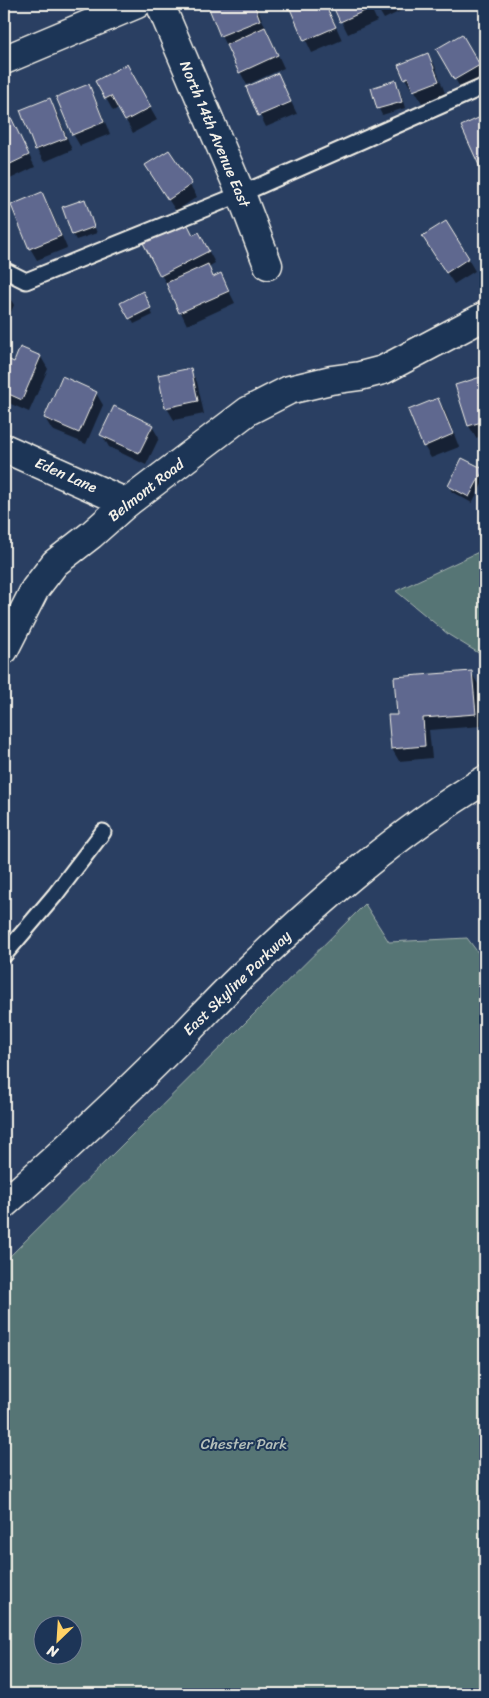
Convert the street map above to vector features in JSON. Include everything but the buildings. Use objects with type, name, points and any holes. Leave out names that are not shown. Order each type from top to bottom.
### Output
[{"type":"street","points":[[4,60],[137,4]]},
{"type":"street","name":"North 14th Avenue East","points":[[160,4],[241,194],[268,265]]},
{"type":"street","name":"Belmont Road","points":[[4,650],[35,589],[55,563],[127,503],[248,411],[289,390],[383,370],[485,316]]},
{"type":"street","name":"Eden Lane","points":[[4,448],[127,503]]},
{"type":"street","name":"East Skyline Parkway","points":[[4,1204],[105,1113],[246,972],[319,904],[397,840],[467,790],[485,780]]},
{"type":"lane","points":[[4,270],[26,281],[241,194],[485,86]]},
{"type":"lane","points":[[4,955],[103,832]]},
{"type":"green space","points":[[485,549],[485,657],[449,635],[396,591]]},
{"type":"green space","name":"Chester Park","points":[[365,904],[389,942],[467,938],[485,962],[485,1694],[4,1694],[4,1262]]}]
